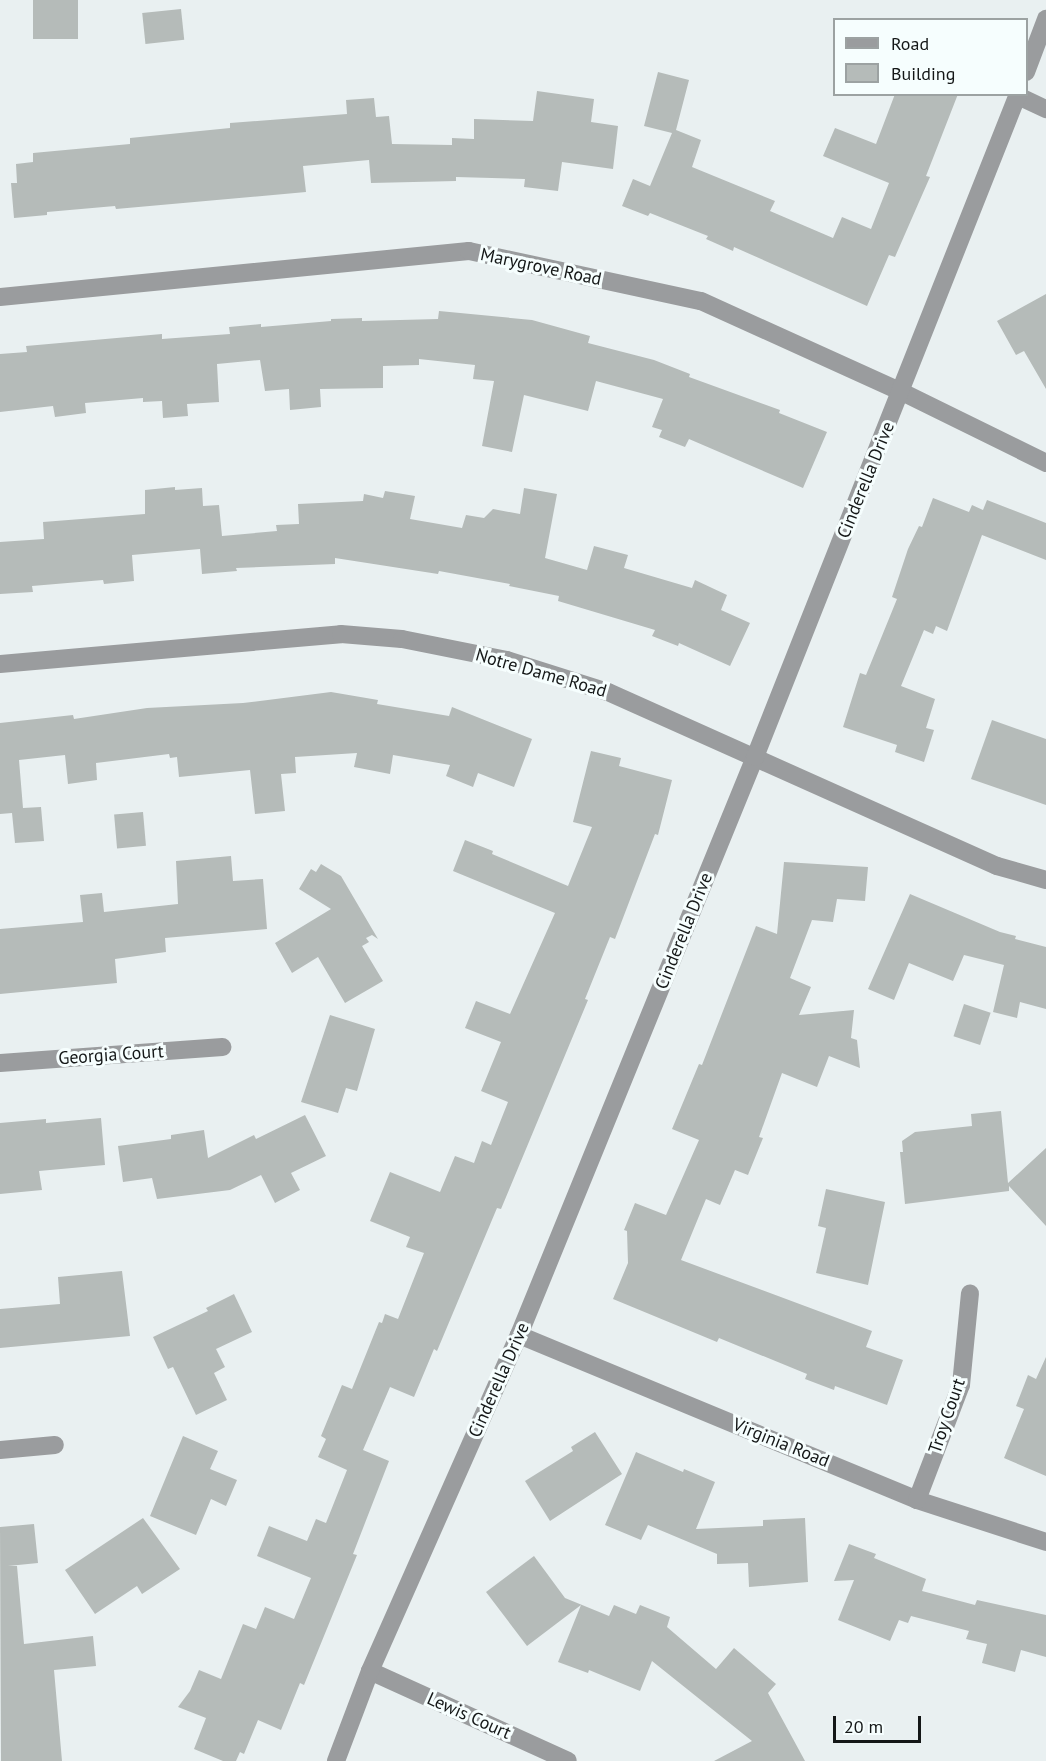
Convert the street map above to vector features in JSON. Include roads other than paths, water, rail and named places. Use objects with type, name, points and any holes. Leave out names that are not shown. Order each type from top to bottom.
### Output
[{"type":"street","points":[[1028,67],[1046,19]]},
{"type":"street","name":"Cinderella Drive","points":[[336,1761],[370,1671],[519,1335],[902,392],[1018,96]]},
{"type":"street","points":[[1020,96],[1046,109]]},
{"type":"street","name":"Marygrove Road","points":[[0,297],[469,251],[700,302],[902,392],[1046,463]]},
{"type":"street","name":"Notre Dame Road","points":[[0,664],[341,634],[402,639],[507,660],[608,692],[997,866],[1046,880]]},
{"type":"street","name":"Georgia Court","points":[[0,1063],[222,1047]]},
{"type":"street","name":"Troy Court","points":[[917,1500],[961,1385],[970,1293]]},
{"type":"street","name":"Virginia Road","points":[[519,1335],[917,1500],[1046,1542]]},
{"type":"street","points":[[0,1450],[56,1445]]},
{"type":"street","name":"Lewis Court","points":[[370,1671],[568,1761]]}]
